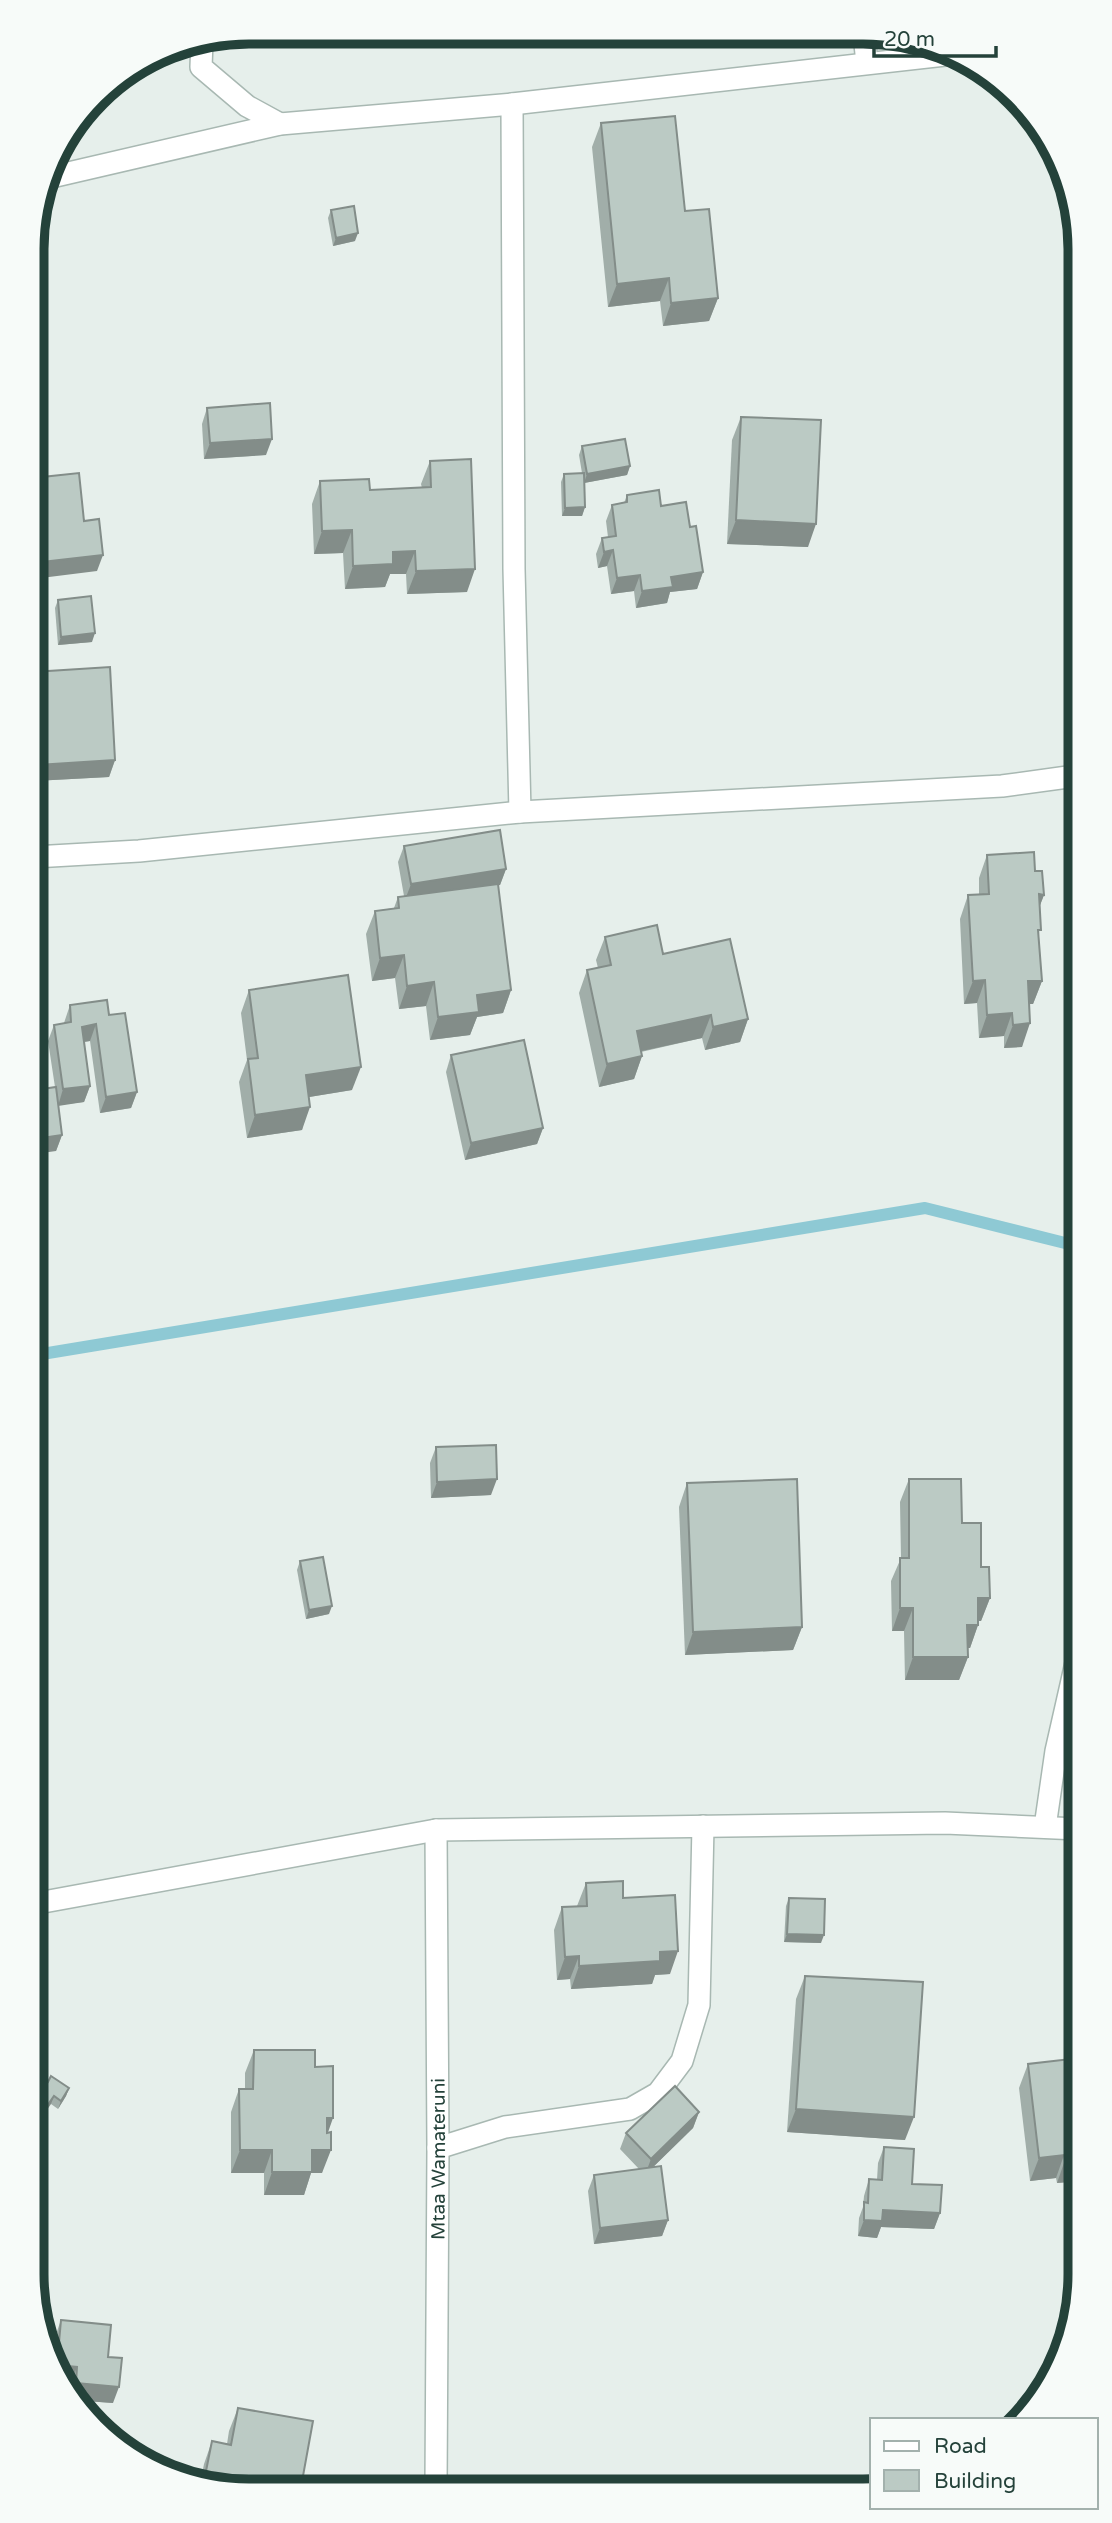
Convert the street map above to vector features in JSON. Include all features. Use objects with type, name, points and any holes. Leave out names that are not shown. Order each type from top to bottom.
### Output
[{"type":"street","points":[[865,44],[867,64]]},
{"type":"street","points":[[201,50],[201,67],[247,106],[279,124]]},
{"type":"street","points":[[58,175],[279,124],[512,104],[933,56]]},
{"type":"street","points":[[512,104],[514,569],[520,812]]},
{"type":"street","points":[[44,856],[139,851],[520,812],[1002,786],[1068,777]]},
{"type":"street","points":[[1045,1827],[1056,1751],[1068,1698]]},
{"type":"street","points":[[44,1902],[436,1830],[944,1823],[1068,1828]]},
{"type":"street","points":[[438,2148],[505,2127],[630,2109],[658,2093],[682,2061],[699,2005],[703,1826]]},
{"type":"street","name":"Mtaa Wamateruni","points":[[436,1830],[436,2479]]},
{"type":"building","points":[[675,116],[685,211],[709,209],[718,298],[671,303],[669,278],[617,284],[601,123]]},
{"type":"building","points":[[354,206],[358,233],[336,238],[331,210]]},
{"type":"building","points":[[270,403],[272,439],[210,443],[207,408]]},
{"type":"building","points":[[741,417],[821,420],[816,524],[736,520]]},
{"type":"building","points":[[625,439],[630,466],[587,474],[582,446]]},
{"type":"building","points":[[471,459],[475,569],[416,571],[415,551],[393,552],[393,564],[353,566],[352,530],[322,531],[320,481],[369,479],[370,490],[431,487],[430,461]]},
{"type":"building","points":[[79,473],[84,521],[99,519],[103,555],[44,562],[44,477]]},
{"type":"building","points":[[584,473],[585,507],[565,508],[564,474]]},
{"type":"building","points":[[659,490],[661,506],[686,502],[690,527],[696,526],[703,572],[671,577],[673,587],[642,591],[640,575],[617,578],[613,550],[604,552],[602,538],[616,536],[612,505],[627,502],[627,495]]},
{"type":"building","points":[[91,596],[95,633],[61,637],[58,600]]},
{"type":"building","points":[[110,667],[115,760],[44,765],[44,671]]},
{"type":"building","points":[[500,830],[506,869],[411,884],[404,846]]},
{"type":"building","points":[[1034,852],[1035,871],[1042,871],[1044,895],[1039,894],[1041,930],[1038,930],[1042,981],[1028,981],[1030,1023],[1013,1025],[1012,1013],[987,1015],[985,980],[973,981],[968,895],[989,894],[987,855]]},
{"type":"building","points":[[498,884],[511,990],[477,995],[479,1012],[438,1017],[434,982],[407,986],[404,955],[380,958],[375,911],[399,908],[398,897]]},
{"type":"building","points":[[657,925],[663,954],[730,939],[748,1019],[713,1027],[711,1015],[637,1031],[642,1056],[607,1064],[587,970],[611,965],[605,937]]},
{"type":"building","points":[[348,975],[361,1067],[306,1075],[310,1107],[255,1115],[248,1059],[258,1058],[249,990]]},
{"type":"building","points":[[107,1000],[109,1015],[125,1013],[137,1092],[106,1097],[96,1024],[82,1027],[90,1086],[63,1089],[54,1025],[71,1022],[70,1005]]},
{"type":"building","points":[[524,1040],[543,1128],[471,1143],[451,1055]]},
{"type":"building","points":[[56,1087],[62,1135],[44,1138],[44,1089]]},
{"type":"building","points":[[496,1445],[497,1479],[437,1482],[436,1447]]},
{"type":"building","points":[[797,1479],[802,1627],[693,1632],[687,1483]]},
{"type":"building","points":[[909,1479],[961,1479],[962,1523],[981,1523],[981,1567],[989,1567],[990,1598],[978,1598],[978,1625],[967,1625],[968,1657],[913,1657],[913,1608],[900,1608],[900,1558],[909,1558]]},
{"type":"building","points":[[323,1557],[332,1606],[309,1610],[300,1561]]},
{"type":"building","points":[[623,1881],[623,1898],[675,1895],[678,1951],[660,1952],[660,1961],[579,1966],[579,1956],[565,1957],[562,1907],[587,1906],[586,1883]]},
{"type":"building","points":[[789,1898],[825,1899],[824,1935],[787,1934]]},
{"type":"building","points":[[805,1976],[923,1982],[914,2117],[796,2109]]},
{"type":"building","points":[[254,2050],[315,2050],[315,2067],[333,2066],[333,2118],[327,2118],[327,2133],[331,2132],[331,2150],[312,2150],[312,2172],[272,2172],[272,2150],[240,2150],[239,2089],[253,2089]]},
{"type":"building","points":[[1068,2059],[1068,2160],[1065,2160],[1064,2155],[1039,2158],[1028,2064]]},
{"type":"building","points":[[51,2076],[69,2088],[61,2101],[54,2096],[44,2110],[44,2080],[48,2082]]},
{"type":"building","points":[[675,2086],[699,2112],[651,2159],[626,2133]]},
{"type":"building","points":[[884,2147],[914,2149],[912,2184],[942,2185],[940,2213],[883,2210],[882,2221],[864,2220],[864,2202],[868,2203],[869,2179],[882,2180]]},
{"type":"building","points":[[661,2166],[668,2220],[600,2228],[594,2175]]},
{"type":"building","points":[[61,2320],[111,2325],[108,2357],[122,2358],[119,2387],[76,2383],[77,2367],[65,2366],[58,2351]]},
{"type":"building","points":[[238,2408],[313,2421],[302,2479],[235,2479],[205,2474],[212,2441],[231,2445]]},
{"type":"waterway","points":[[44,1354],[925,1208],[1068,1244]]}]
